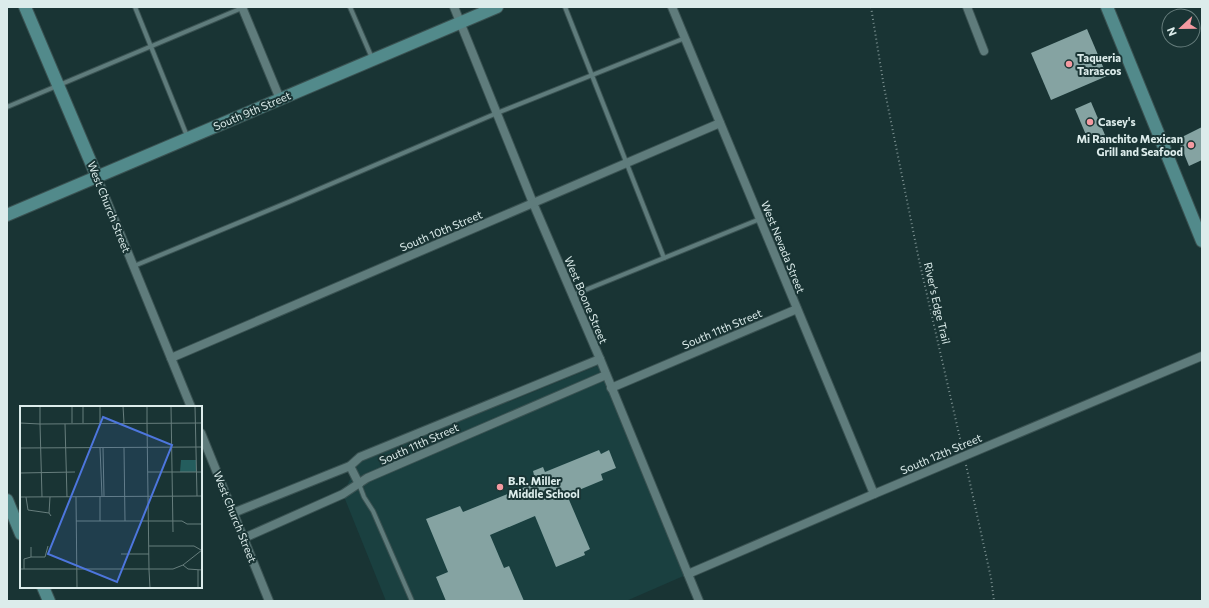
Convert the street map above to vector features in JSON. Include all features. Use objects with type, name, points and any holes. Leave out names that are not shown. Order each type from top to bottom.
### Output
[{"type":"main road","name":"West Church Street","points":[[25,7],[97,177]]},
{"type":"main road","name":"South 9th Street","points":[[7,215],[497,7]]},
{"type":"main road","points":[[1107,7],[1202,241]]},
{"type":"main road","points":[[7,500],[20,532]]},
{"type":"main road","points":[[43,588],[49,601]]},
{"type":"street","points":[[243,7],[280,100]]},
{"type":"street","name":"West Boone Street","points":[[454,7],[533,203],[600,359],[699,601]]},
{"type":"street","name":"West Nevada Street","points":[[672,7],[874,494]]},
{"type":"street","points":[[967,7],[984,51]]},
{"type":"street","name":"South 10th Street","points":[[171,358],[720,124]]},
{"type":"street","name":"West Church Street","points":[[97,177],[190,406]]},
{"type":"street","name":"South 11th Street","points":[[611,388],[797,309]]},
{"type":"street","name":"South 12th Street","points":[[688,574],[1202,356]]},
{"type":"street","name":"South 11th Street","points":[[233,513],[350,466],[360,457],[600,359]]},
{"type":"street","name":"South 11th Street","points":[[244,538],[343,494],[367,478],[606,375]]},
{"type":"street","name":"West Church Street","points":[[202,436],[269,601]]},
{"type":"street","points":[[350,466],[359,484]]},
{"type":"lane","points":[[135,7],[188,138]]},
{"type":"lane","points":[[7,107],[243,7]]},
{"type":"lane","points":[[350,7],[372,60]]},
{"type":"lane","points":[[565,7],[664,258]]},
{"type":"lane","points":[[134,266],[497,113],[685,38]]},
{"type":"lane","points":[[572,295],[760,219]]},
{"type":"lane","points":[[359,484],[364,497],[373,511],[412,601]]},
{"type":"path","name":"River's Edge Trail","points":[[871,7],[884,87],[919,260],[991,578],[994,601]]},
{"type":"shaded area","name":"B.R. Miller Middle School","points":[[602,364],[688,574],[626,601],[386,601],[343,494],[358,463]]},
{"type":"building","name":"Taqueria Tarascos","points":[[1087,29],[1107,76],[1051,100],[1031,53]]},
{"type":"building","name":"Casey's","points":[[1091,102],[1105,135],[1089,142],[1075,109]]},
{"type":"building","name":"Mi Ranchito Mexican Grill and Seafood","points":[[1202,127],[1202,160],[1189,166],[1178,139]]},
{"type":"building","points":[[599,450],[601,454],[609,450],[616,468],[601,474],[603,480],[567,495],[590,549],[584,552],[585,555],[556,567],[535,516],[490,535],[504,568],[509,566],[524,601],[446,601],[436,577],[448,572],[426,519],[460,506],[463,512],[525,487],[524,484],[532,481],[531,477],[534,475],[533,471],[543,467],[545,472]]},
{"type":"place","name":"Taqueria Tarascos","points":[[1069,64]]},
{"type":"place","name":"Casey's","points":[[1090,122]]},
{"type":"place","name":"Mi Ranchito Mexican Grill and Seafood","points":[[1191,145]]},
{"type":"place","name":"B.R. Miller Middle School","points":[[500,487]]}]
